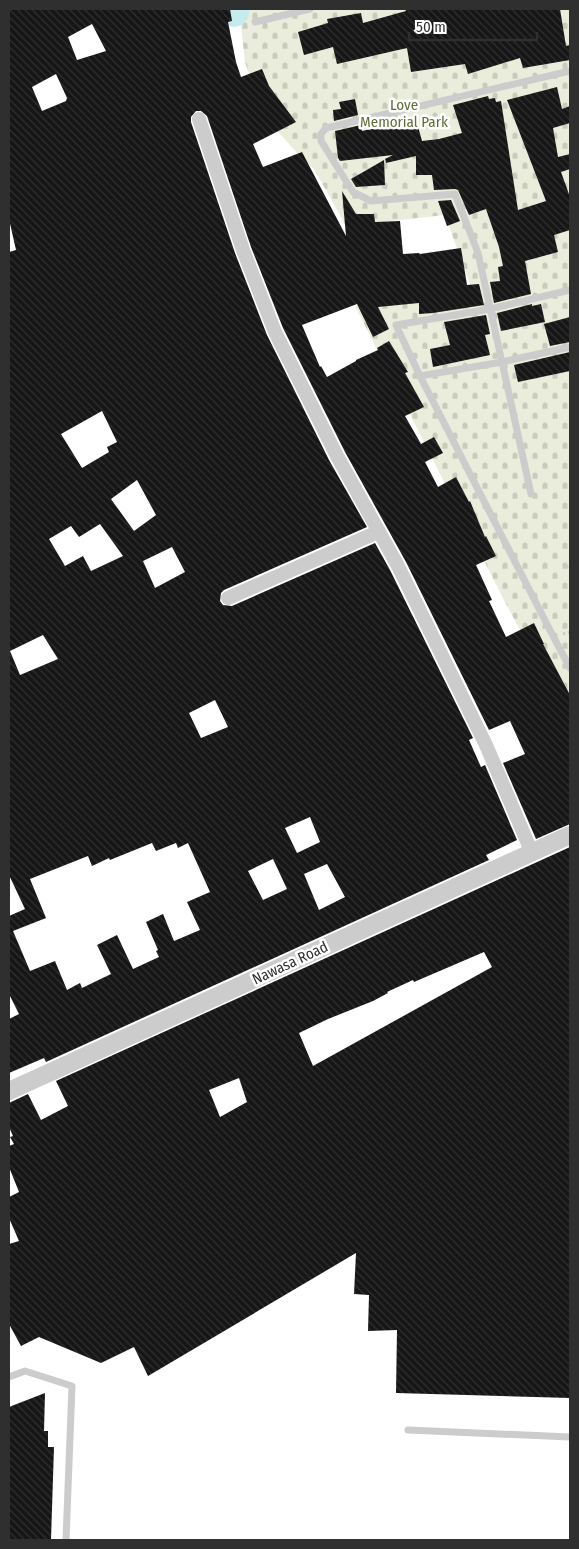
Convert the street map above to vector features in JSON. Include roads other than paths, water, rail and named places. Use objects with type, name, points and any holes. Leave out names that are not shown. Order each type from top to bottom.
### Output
[{"type":"street","points":[[200,119],[242,250],[275,332],[337,456],[398,566],[486,745],[532,853]]},
{"type":"street","points":[[228,598],[378,532]]},
{"type":"street","name":"Nawasa Road","points":[[9,1091],[570,835]]},
{"type":"lane","points":[[255,22],[310,9]]},
{"type":"lane","points":[[531,494],[478,253],[455,194],[371,202],[353,192],[321,141],[321,134],[326,128],[570,70]]},
{"type":"lane","points":[[570,290],[490,309],[396,325],[420,376],[570,668]]},
{"type":"lane","points":[[420,376],[502,362],[570,347]]},
{"type":"lane","points":[[9,1377],[25,1372],[72,1386],[66,1540]]},
{"type":"lane","points":[[408,1430],[570,1437]]},
{"type":"park label","name":"Love Memorial Park","points":[[404,114]]}]
